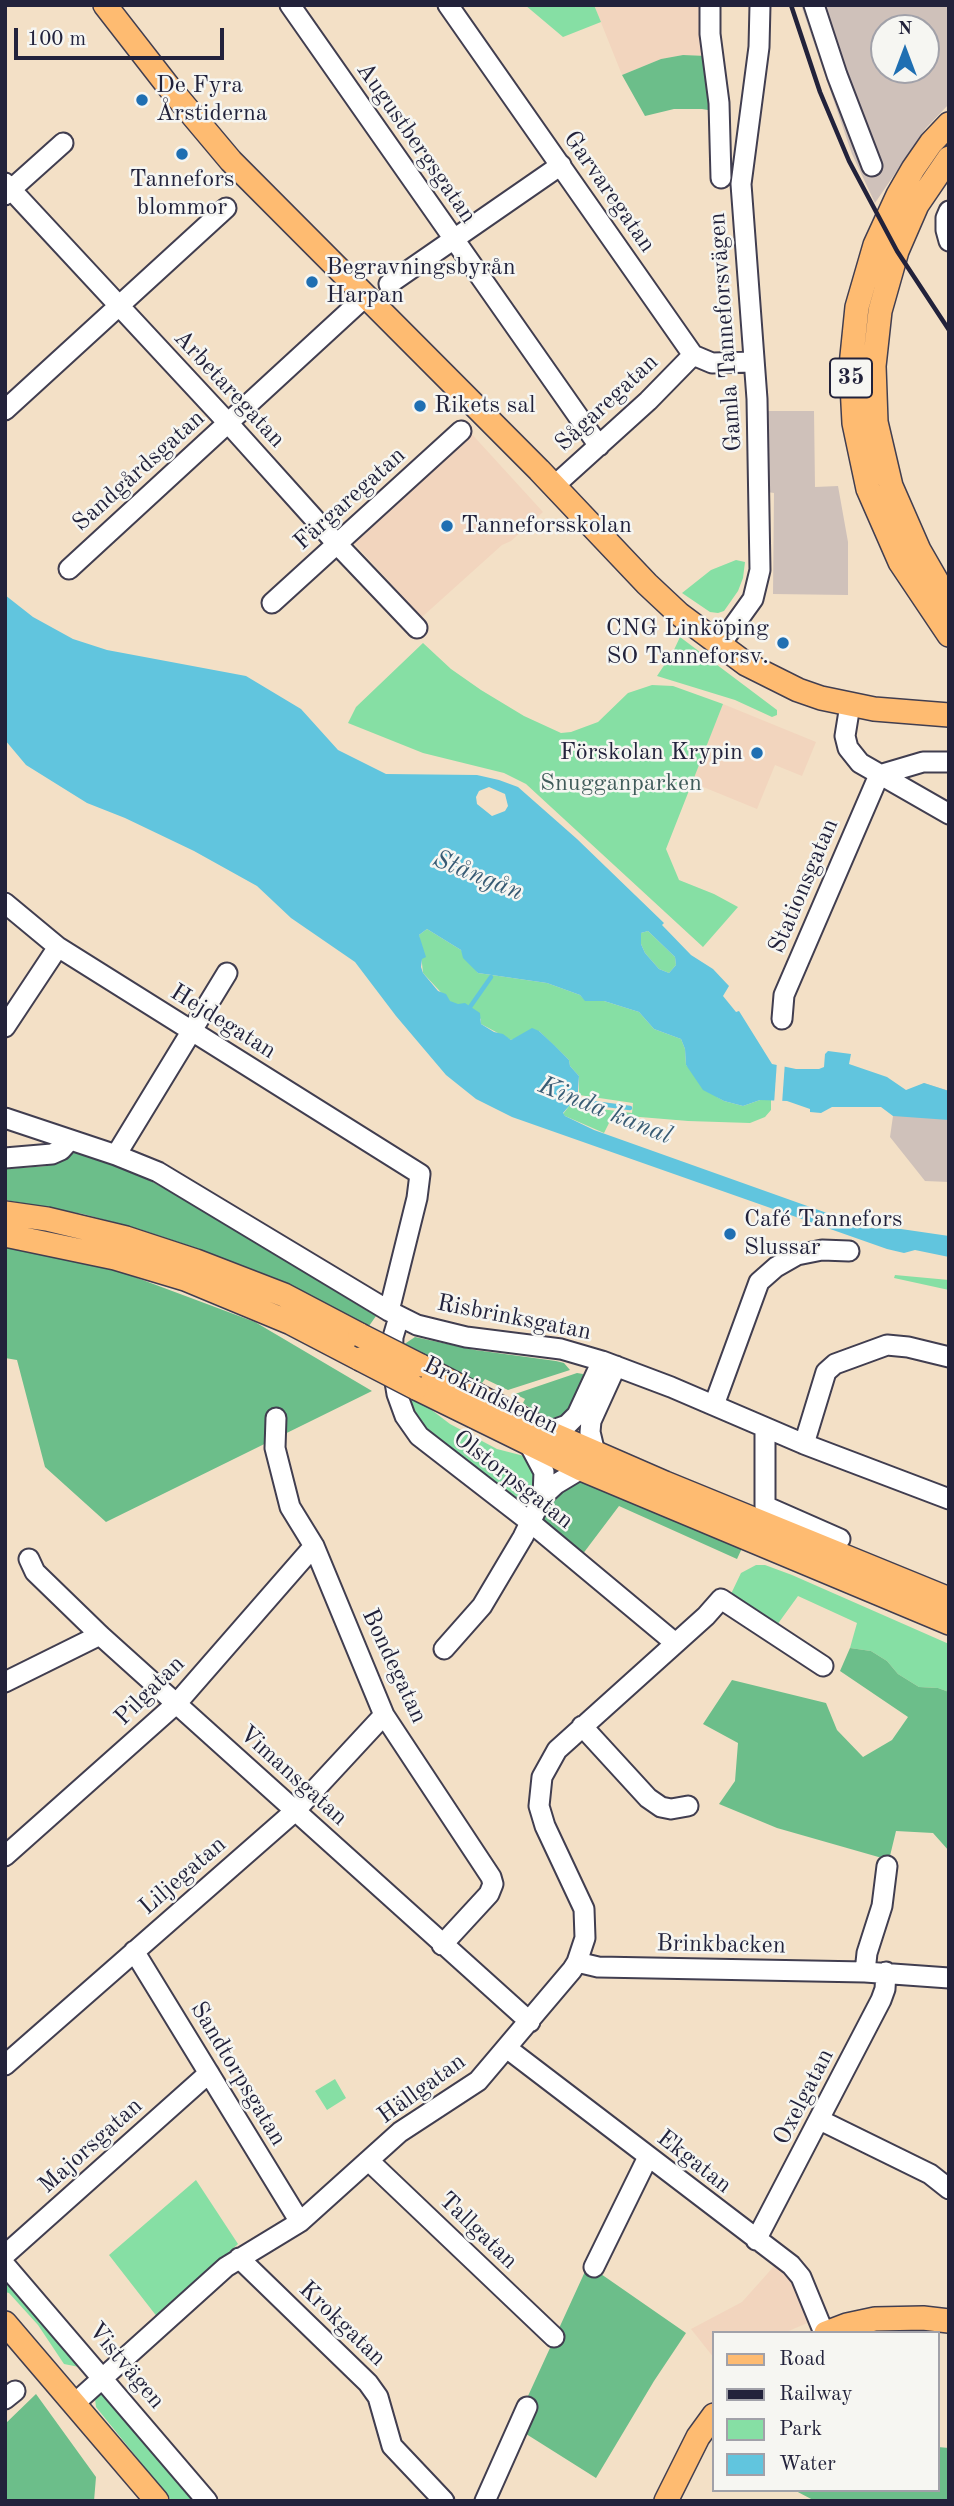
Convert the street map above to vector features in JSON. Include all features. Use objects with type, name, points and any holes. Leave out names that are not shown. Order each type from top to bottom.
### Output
[{"type":"main road","points":[[105,5],[231,161],[679,614],[720,645],[775,680],[821,698],[874,709],[949,715]]},
{"type":"main road","name":"35","points":[[949,124],[931,143],[913,169],[875,244],[857,307],[851,366],[854,423],[869,489],[900,562],[949,635]]},
{"type":"main road","name":"35","points":[[949,158],[917,205],[897,251],[880,311],[874,376],[876,422],[891,486],[919,550],[949,602]]},
{"type":"main road","name":"Brokindsleden","points":[[5,1213],[47,1219],[127,1238],[284,1295],[360,1335],[417,1377]]},
{"type":"main road","name":"Brokindsleden","points":[[5,1235],[115,1258],[185,1279],[291,1323],[360,1359],[417,1377],[588,1461],[949,1623]]},
{"type":"main road","name":"Brokindsleden","points":[[588,1461],[949,1599]]},
{"type":"main road","points":[[830,2331],[875,2319],[923,2318],[949,2321]]},
{"type":"main road","points":[[5,2323],[158,2501]]},
{"type":"main road","points":[[666,2501],[698,2437],[712,2418]]},
{"type":"street","name":"Augustbergsgatan","points":[[290,5],[599,446]]},
{"type":"street","name":"Garvaregatan","points":[[449,5],[693,355]]},
{"type":"street","points":[[710,5],[710,34],[719,103],[721,178]]},
{"type":"street","name":"Gamla Tanneforsvägen","points":[[720,645],[753,598],[760,570],[758,411],[741,184],[759,47],[760,5]]},
{"type":"street","points":[[814,5],[872,166]]},
{"type":"street","points":[[719,103],[750,109]]},
{"type":"street","points":[[7,189],[63,144]]},
{"type":"street","points":[[389,284],[561,166]]},
{"type":"street","name":"Arbetaregatan","points":[[7,189],[417,628]]},
{"type":"street","points":[[5,410],[226,208]]},
{"type":"street","points":[[949,211],[946,230],[949,241]]},
{"type":"street","name":"Sandgårdsgatan","points":[[69,569],[366,296]]},
{"type":"street","points":[[693,355],[712,363],[754,362]]},
{"type":"street","name":"Sågaregatan","points":[[554,486],[693,355]]},
{"type":"street","name":"Färgaregatan","points":[[272,603],[461,432]]},
{"type":"street","points":[[850,705],[845,731],[848,748],[860,763],[949,814]]},
{"type":"street","points":[[879,775],[923,762],[949,762]]},
{"type":"street","name":"Stationsgatan","points":[[782,1018],[784,995],[879,775]]},
{"type":"street","name":"Hejdegatan","points":[[5,903],[58,947],[420,1174]]},
{"type":"street","points":[[5,1027],[58,947]]},
{"type":"street","points":[[116,1155],[227,973]]},
{"type":"street","name":"Risbrinksgatan","points":[[5,1118],[158,1172],[394,1314],[444,1332],[561,1349],[609,1363],[804,1444],[949,1499]]},
{"type":"street","points":[[5,1158],[52,1154],[61,1150],[69,1141]]},
{"type":"street","name":"Olstorpsgatan","points":[[420,1174],[394,1314],[392,1364],[397,1394],[405,1416],[419,1436],[433,1449],[530,1522],[674,1642]]},
{"type":"street","points":[[714,1405],[759,1282],[776,1267],[797,1255],[822,1250],[849,1251]]},
{"type":"street","points":[[804,1444],[826,1372],[835,1364],[887,1345],[949,1357]]},
{"type":"street","points":[[543,1496],[544,1472],[539,1438],[573,1420],[609,1363]]},
{"type":"street","points":[[444,1649],[482,1606],[543,1496],[588,1461],[591,1421],[609,1363]]},
{"type":"street","name":"Bondegatan","points":[[276,1418],[275,1448],[290,1507],[314,1546],[384,1715],[491,1877],[493,1884],[489,1894],[442,1945]]},
{"type":"street","points":[[765,1428],[765,1506],[840,1539]]},
{"type":"street","name":"Pilgatan","points":[[5,1856],[177,1703],[314,1546]]},
{"type":"street","name":"Vimansgatan","points":[[29,1559],[35,1572],[100,1635],[530,2022]]},
{"type":"street","name":"Hällgatan","points":[[75,2403],[209,2281],[239,2258],[300,2222],[400,2132],[478,2081],[508,2049],[578,1962],[586,1928],[583,1909],[540,1815],[539,1797],[542,1777],[551,1758],[582,1726],[706,1616],[721,1599],[823,1666]]},
{"type":"street","points":[[5,1682],[100,1635]]},
{"type":"street","name":"Liljegatan","points":[[5,2065],[295,1811],[384,1715]]},
{"type":"street","points":[[582,1726],[648,1798],[661,1807],[671,1809],[688,1806]]},
{"type":"street","points":[[864,1972],[867,1952],[882,1906],[887,1866]]},
{"type":"street","name":"Sandtorpsgatan","points":[[134,1951],[300,2222]]},
{"type":"street","name":"Brinkbacken","points":[[578,1962],[598,1967],[886,1972],[949,1978]]},
{"type":"street","name":"Oxelgatan","points":[[756,2240],[881,2000],[886,1972]]},
{"type":"street","name":"Ekgatan","points":[[508,2049],[797,2271],[824,2331]]},
{"type":"street","name":"Majorsgatan","points":[[5,2255],[209,2073]]},
{"type":"street","points":[[820,2120],[930,2174],[949,2189]]},
{"type":"street","points":[[594,2267],[648,2158]]},
{"type":"street","name":"Tallgatan","points":[[369,2161],[554,2337]]},
{"type":"street","name":"Krokgatan","points":[[239,2258],[368,2383],[377,2397],[392,2445],[444,2501]]},
{"type":"street","name":"Vistvägen","points":[[5,2265],[206,2501]]},
{"type":"street","points":[[485,2501],[527,2407]]},
{"type":"shaded area","points":[[594,5],[704,5],[707,56],[683,55],[661,59],[622,75]]},
{"type":"shaded area","points":[[801,5],[949,5],[949,104],[926,128],[875,203],[852,154]]},
{"type":"shaded area","points":[[766,411],[814,411],[815,487],[838,486],[848,542],[848,595],[773,594],[774,493],[767,492]]},
{"type":"shaded area","name":"Tanneforsskolan","points":[[469,431],[543,512],[422,617],[351,540]]},
{"type":"shaded area","name":"Förskolan Krypin","points":[[723,704],[816,742],[802,776],[775,765],[757,809],[691,782]]},
{"type":"shaded area","points":[[924,1083],[949,1091],[949,1182],[925,1181],[890,1137],[893,1116],[908,1091]]},
{"type":"shaded area","points":[[776,2264],[792,2278],[812,2321],[789,2331],[712,2331],[712,2355],[691,2329],[742,2302]]},
{"type":"green space","points":[[525,5],[594,5],[601,22],[563,37]]},
{"type":"green space","points":[[683,55],[707,56],[714,111],[674,109],[645,116],[622,75],[661,59]]},
{"type":"green space","points":[[736,560],[745,562],[743,578],[738,591],[724,611],[710,612],[682,593],[711,570]]},
{"type":"green space","points":[[680,637],[777,710],[777,715],[772,717],[735,700],[657,676]]},
{"type":"green space","name":"Snugganparken","points":[[423,643],[451,669],[481,690],[524,716],[561,733],[598,722],[628,693],[652,685],[673,686],[723,704],[666,849],[679,880],[738,907],[703,947],[526,784],[504,773],[423,753],[348,723],[356,707]]},
{"type":"green space","points":[[427,929],[461,950],[478,973],[547,983],[580,995],[585,1000],[604,1001],[639,1012],[654,1029],[681,1039],[686,1065],[717,1097],[743,1106],[760,1100],[771,1100],[771,1110],[765,1117],[750,1123],[615,1118],[604,1133],[565,1116],[563,1114],[570,1105],[632,1113],[633,1103],[579,1095],[579,1076],[570,1066],[569,1060],[539,1031],[511,1040],[481,1024],[481,1019],[449,1001],[423,973],[419,935]]},
{"type":"green space","points":[[648,931],[675,957],[676,965],[669,973],[659,969],[645,953],[641,944],[641,933]]},
{"type":"green space","points":[[76,1152],[125,1167],[182,1198],[376,1316],[369,1326],[285,1282],[139,1229],[83,1214],[5,1200],[5,1169],[47,1166]]},
{"type":"green space","points":[[5,1247],[116,1270],[255,1322],[372,1391],[106,1522],[45,1467],[17,1360],[5,1358]]},
{"type":"green space","points":[[895,1275],[949,1280],[949,1290],[894,1278]]},
{"type":"green space","points":[[415,1337],[475,1350],[556,1361],[564,1363],[570,1370],[508,1390],[485,1379],[482,1383],[457,1373],[403,1345]]},
{"type":"green space","points":[[577,1373],[583,1374],[584,1392],[560,1421],[548,1421],[523,1403],[525,1399],[515,1394]]},
{"type":"green space","points":[[410,1399],[497,1449],[524,1456],[533,1469],[534,1485],[527,1497],[516,1497],[436,1440],[421,1424]]},
{"type":"green space","points":[[588,1481],[743,1546],[737,1559],[619,1506],[582,1555],[544,1523],[544,1513],[560,1491],[572,1483]]},
{"type":"green space","points":[[756,1565],[765,1565],[792,1575],[949,1644],[949,1692],[938,1688],[919,1687],[898,1674],[887,1661],[871,1651],[850,1648],[857,1623],[798,1596],[777,1625],[730,1596],[741,1573]]},
{"type":"green space","points":[[850,1648],[871,1651],[887,1661],[898,1674],[919,1687],[938,1688],[949,1692],[949,1851],[933,1833],[896,1831],[889,1860],[777,1828],[719,1804],[735,1781],[738,1743],[703,1724],[732,1680],[826,1703],[837,1730],[863,1757],[892,1740],[908,1717],[840,1671]]},
{"type":"green space","points":[[335,2079],[346,2098],[327,2110],[315,2091]]},
{"type":"green space","points":[[196,2180],[238,2244],[158,2318],[109,2255]]},
{"type":"green space","points":[[588,2265],[686,2333],[596,2478],[523,2432],[535,2401],[528,2396]]},
{"type":"green space","points":[[5,2274],[84,2368],[64,2364],[38,2325],[9,2293],[5,2292]]},
{"type":"green space","points":[[100,2393],[110,2395],[201,2501],[172,2501],[96,2407],[95,2399]]},
{"type":"green space","points":[[36,2394],[96,2477],[94,2501],[5,2501],[5,2424]]},
{"type":"green space","points":[[940,2447],[949,2448],[949,2501],[815,2501],[798,2492],[940,2492]]},
{"type":"water","name":"Stångån","points":[[5,595],[33,617],[73,639],[107,650],[246,676],[301,709],[338,750],[386,774],[477,775],[518,787],[577,839],[664,923],[662,925],[691,955],[713,969],[729,986],[723,996],[736,1012],[739,1011],[772,1064],[796,1069],[819,1069],[824,1067],[825,1054],[828,1051],[851,1054],[849,1064],[887,1077],[906,1090],[924,1083],[949,1091],[949,1120],[893,1116],[881,1107],[832,1107],[821,1113],[810,1112],[810,1109],[787,1101],[760,1100],[743,1106],[724,1101],[703,1090],[686,1065],[681,1039],[654,1029],[639,1012],[604,1001],[585,1001],[580,995],[547,983],[478,973],[463,958],[461,950],[427,929],[419,935],[426,957],[422,959],[421,967],[438,991],[446,994],[450,1001],[465,1003],[480,1013],[481,1024],[511,1040],[532,1028],[554,1045],[569,1060],[570,1066],[579,1076],[577,1106],[570,1105],[563,1113],[565,1116],[594,1130],[869,1228],[901,1229],[949,1236],[949,1257],[915,1250],[904,1253],[887,1249],[512,1117],[476,1099],[446,1075],[355,962],[291,918],[257,886],[194,851],[87,803],[26,765],[5,740]],"holes":[[[489,787],[505,794],[508,806],[505,811],[492,816],[477,804],[476,797],[479,791]],[[648,931],[675,957],[676,965],[669,973],[659,969],[645,953],[641,944],[641,933]]]},
{"type":"pier","points":[[777,1061],[785,1062],[782,1104],[774,1104]]},
{"type":"waterway","points":[[470,1007],[491,977]]},
{"type":"waterway","name":"Kinda kanal","points":[[578,1101],[630,1108]]},
{"type":"railway","points":[[791,5],[820,92],[849,161],[897,251],[949,330]]},
{"type":"place","name":"De Fyra Årstiderna","points":[[142,100]]},
{"type":"place","name":"Tannefors blommor","points":[[182,154]]},
{"type":"place","name":"Begravningsbyrån Harpan","points":[[312,282]]},
{"type":"place","name":"Rikets sal","points":[[420,406]]},
{"type":"place","name":"Tanneforsskolan","points":[[447,526]]},
{"type":"place","name":"CNG Linköping SO Tanneforsv.","points":[[783,643]]},
{"type":"place","name":"Förskolan Krypin","points":[[757,753]]},
{"type":"place","name":"Café Tannefors Slussar","points":[[730,1234]]}]
